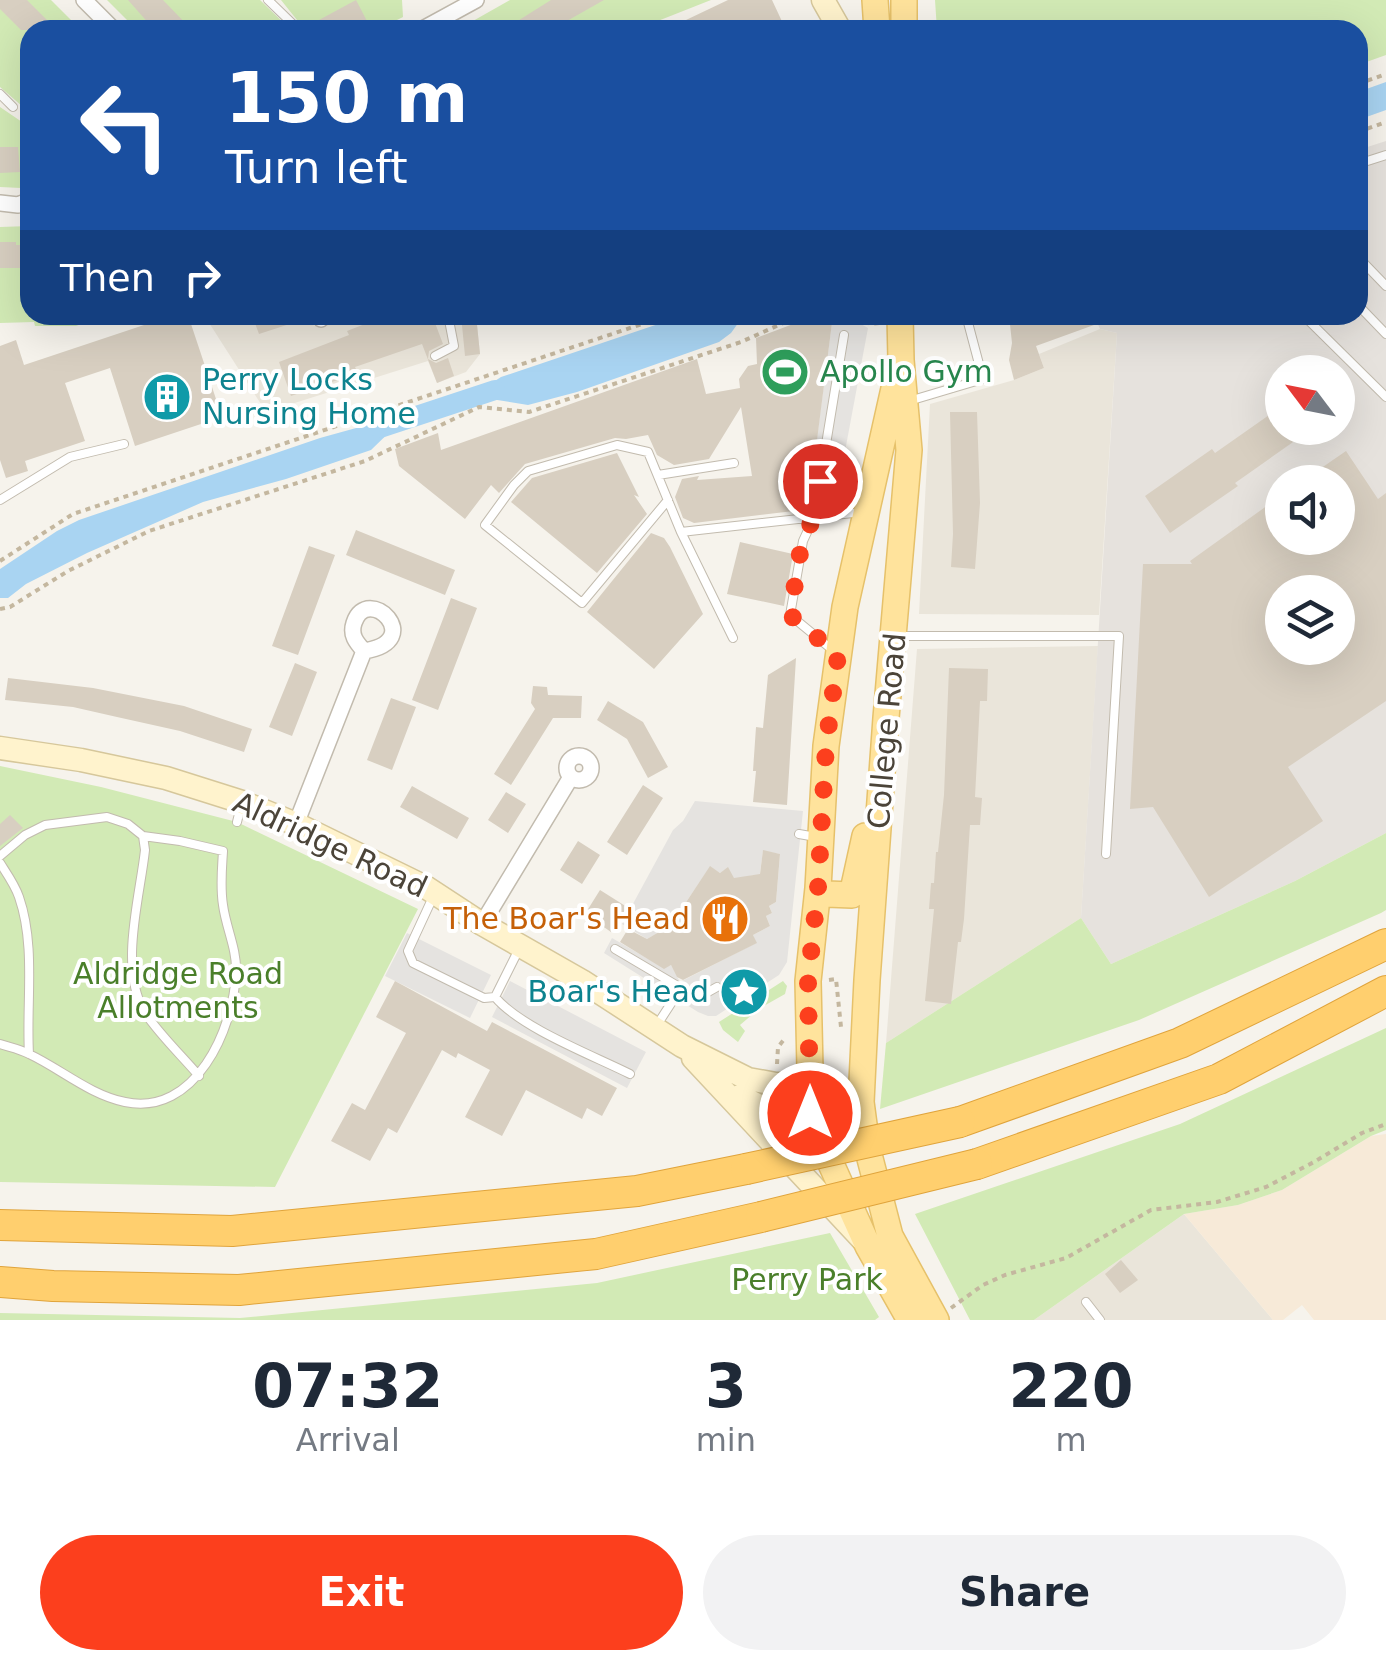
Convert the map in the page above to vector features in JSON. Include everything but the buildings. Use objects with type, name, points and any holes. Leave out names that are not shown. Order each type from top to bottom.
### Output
[{"type":"highway","points":[[0,1225],[232,1232],[636,1191],[746,1169],[960,1122],[1180,1043],[1386,944]]},
{"type":"highway","points":[[0,1282],[239,1290],[596,1254],[976,1164],[1219,1079],[1386,992]]},
{"type":"main road","name":"College Road","points":[[861,1102],[886,718],[909,450],[900,325]]},
{"type":"main road","name":"College Road","points":[[812,1084],[808,981],[818,888],[810,836],[845,606],[900,360]]},
{"type":"main road","points":[[818,888],[828,894],[852,894],[886,718]]},
{"type":"main road","name":"Aldridge Road","points":[[812,1084],[810,1113],[818,1135],[868,1246],[910,1320]]},
{"type":"main road","points":[[861,1102],[866,1147],[890,1236],[936,1320]]},
{"type":"street","points":[[84,0],[104,20]]},
{"type":"street","points":[[453,5],[476,0]]},
{"type":"street","points":[[296,824],[364,651]]},
{"type":"street","name":"Aldridge Road","points":[[0,748],[166,778],[239,812],[296,824],[435,894],[682,1046],[748,1079],[812,1084],[861,1102]]},
{"type":"street","points":[[482,924],[571,778]]},
{"type":"street","name":"Aldridge Road","points":[[682,1046],[868,1246]]},
{"type":"street","name":"Aldridge Road","points":[[716,1082],[777,1115],[810,1113],[861,1102]]},
{"type":"lane","points":[[268,0],[288,20]]},
{"type":"lane","points":[[0,94],[13,107]]},
{"type":"lane","points":[[1368,267],[1386,286]]},
{"type":"lane","points":[[1368,315],[1386,334]]},
{"type":"lane","points":[[435,356],[454,346],[450,325]]},
{"type":"lane","points":[[904,402],[983,379],[969,325]]},
{"type":"lane","points":[[1313,325],[1386,397]]},
{"type":"lane","points":[[838,655],[790,615],[802,541],[814,517],[844,336]]},
{"type":"lane","points":[[0,500],[70,457],[124,444]]},
{"type":"lane","points":[[668,500],[582,603],[485,524],[528,471],[617,445],[648,452],[658,475],[681,532],[733,638]]},
{"type":"lane","points":[[658,475],[734,463]]},
{"type":"lane","points":[[681,532],[866,512]]},
{"type":"lane","points":[[894,636],[1119,636],[1106,854]]},
{"type":"lane","points":[[4,1045],[126,1102],[146,1103],[171,1096],[199,1076],[213,1056],[236,973],[220,878],[223,851],[143,836],[128,824],[107,817],[44,825],[25,835],[0,860],[20,899],[25,922],[29,1054]]},
{"type":"lane","points":[[143,836],[145,850],[132,973],[143,1010],[199,1076]]},
{"type":"lane","points":[[435,894],[408,951],[413,963],[484,998],[495,997]]},
{"type":"lane","points":[[495,997],[520,946]]},
{"type":"lane","points":[[615,949],[701,996],[716,987]]},
{"type":"lane","points":[[654,1029],[681,988]]},
{"type":"lane","points":[[495,997],[529,1024],[630,1074]]},
{"type":"lane","points":[[4,1045],[28,1030]]},
{"type":"lane","points":[[1086,1302],[1100,1320]]},
{"type":"path","points":[[0,561],[73,514],[639,325]]},
{"type":"path","points":[[0,609],[10,607],[68,570],[149,531],[365,461],[479,407],[529,412],[741,342],[779,325]]},
{"type":"path","points":[[936,1320],[983,1285],[1066,1258],[1151,1210],[1218,1202],[1266,1187],[1362,1133],[1386,1124]]},
{"type":"shaded area","points":[[1386,141],[1386,833],[1295,881],[1111,964],[1081,918],[1117,333],[1100,329],[1098,325],[1368,325],[1368,147]]},
{"type":"shaded area","points":[[210,325],[477,325],[480,354],[466,372],[437,383],[428,361],[266,412]]},
{"type":"shaded area","points":[[832,325],[863,325],[868,328],[835,505],[808,506]]},
{"type":"shaded area","points":[[1100,329],[1117,333],[1099,615],[919,614],[930,404],[1044,368],[1039,354]]},
{"type":"shaded area","points":[[1098,646],[1081,918],[886,1043],[917,649]]},
{"type":"shaded area","points":[[695,801],[803,811],[787,962],[779,975],[716,1016],[698,1012],[604,953],[612,938],[664,968],[671,965],[680,982],[756,943],[753,935],[770,926],[766,916],[772,913],[769,906],[776,902],[780,854],[763,851],[759,880],[754,875],[736,883],[728,868],[720,873],[710,867],[678,914],[686,923],[676,923],[647,939],[622,924],[673,830]]},
{"type":"shaded area","points":[[407,933],[491,975],[470,1018],[385,976]]},
{"type":"shaded area","points":[[510,981],[646,1052],[627,1088],[492,1017]]},
{"type":"shaded area","points":[[1386,1134],[1386,1320],[1314,1320],[1302,1305],[1283,1320],[1273,1320],[1184,1214],[1238,1205],[1282,1190],[1371,1136]]},
{"type":"shaded area","points":[[1184,1214],[1273,1320],[1034,1320]]},
{"type":"green space","points":[[0,0],[51,0],[71,20],[20,20],[20,104],[0,87]]},
{"type":"green space","points":[[107,0],[260,0],[281,20],[127,20]]},
{"type":"green space","points":[[281,0],[402,0],[403,17],[397,20],[297,20]]},
{"type":"green space","points":[[510,0],[711,0],[660,20],[475,20]]},
{"type":"green space","points":[[935,0],[1386,0],[1386,55],[1368,61],[1368,20],[936,20]]},
{"type":"green space","points":[[0,107],[20,121],[20,188],[0,187]]},
{"type":"green space","points":[[20,226],[20,322],[0,323],[0,227]]},
{"type":"green space","name":"Aldridge Road Allotments","points":[[0,766],[237,822],[418,909],[275,1187],[0,1182]]},
{"type":"green space","points":[[1386,833],[1386,910],[1381,913],[1139,1020],[880,1109],[886,1043],[1081,918],[1111,964],[1295,881]]},
{"type":"green space","points":[[783,981],[787,986],[785,994],[740,1025],[745,1031],[738,1042],[723,1030],[719,1022]]},
{"type":"green space","points":[[1386,1028],[1386,1130],[1282,1190],[1238,1205],[1184,1214],[1034,1320],[970,1320],[915,1214],[1180,1124]]},
{"type":"green space","name":"Perry Park","points":[[830,1233],[879,1317],[875,1320],[0,1320],[0,1313],[240,1318],[597,1283]]},
{"type":"water","points":[[1386,82],[1386,110],[1368,116],[1368,88]]},
{"type":"water","points":[[655,325],[737,325],[719,342],[577,392],[528,405],[472,396],[501,377]]},
{"type":"water","points":[[403,419],[371,450],[203,502],[87,553],[26,584],[8,598],[0,598],[0,569],[79,520],[320,438],[385,420]]},
{"type":"waterway","points":[[380,428],[495,390]]},
{"type":"place","name":"Apollo Gym","points":[[785,372]]},
{"type":"place","name":"Perry Locks Nursing Home","points":[[167,397]]},
{"type":"place","name":"The Boar's Head","points":[[725,919]]},
{"type":"place","name":"Boar's Head","points":[[744,992]]},
{"type":"route","points":[[810,1113],[808,981],[826,746],[838,655],[790,615],[802,541],[814,517],[820,481]]}]
